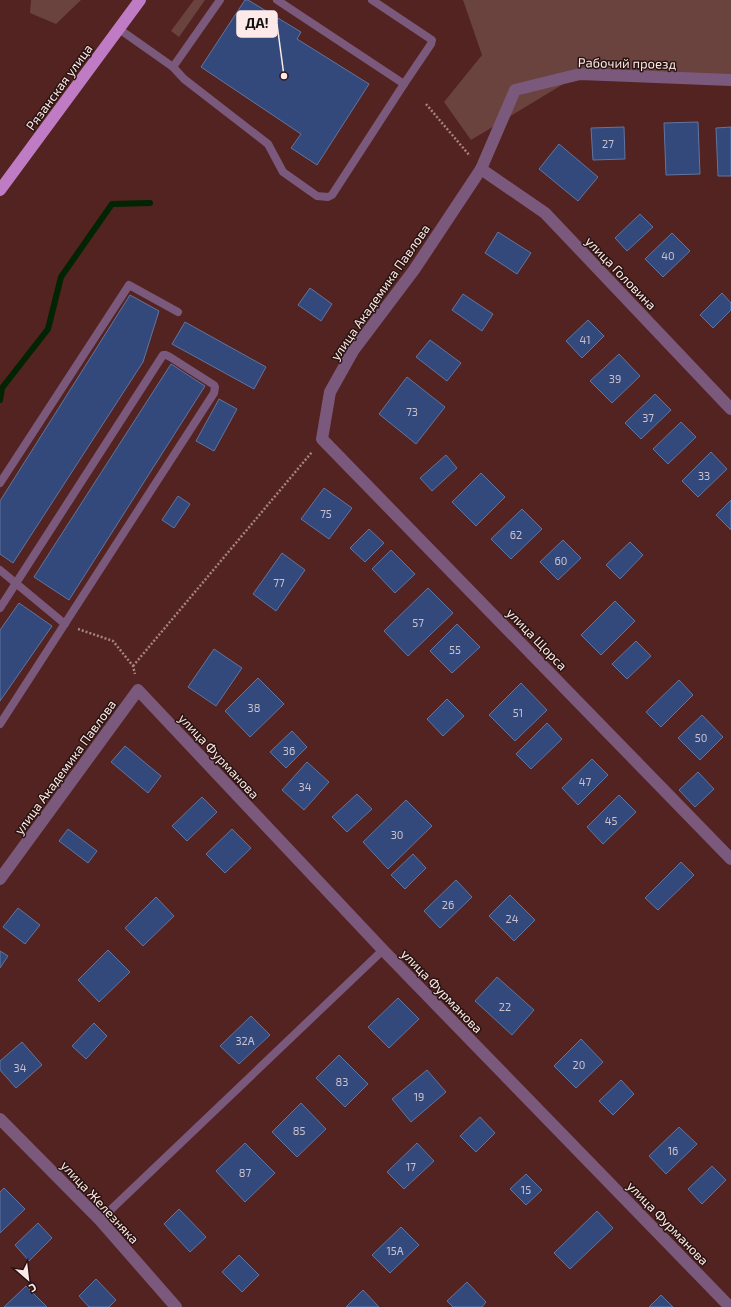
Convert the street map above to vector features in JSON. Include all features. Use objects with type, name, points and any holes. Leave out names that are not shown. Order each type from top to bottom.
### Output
[{"type":"main road","name":"Рязанская улица","points":[[0,190],[140,0]]},
{"type":"street","name":"Рабочий проезд","points":[[481,169],[515,90],[580,74],[731,80]]},
{"type":"street","name":"улица Головина","points":[[481,169],[545,213],[731,409]]},
{"type":"street","name":"улица Академика Павлова","points":[[322,439],[330,392],[353,351],[414,270],[481,169]]},
{"type":"street","name":"улица Щорса","points":[[322,439],[731,859]]},
{"type":"street","name":"улица Академика Павлова","points":[[0,879],[138,690]]},
{"type":"street","name":"улица Фурманова","points":[[138,690],[383,950],[730,1307]]},
{"type":"street","name":"улица Железняка","points":[[0,1119],[100,1220],[176,1307]]},
{"type":"lane","points":[[172,67],[220,0]]},
{"type":"lane","points":[[277,0],[404,84]]},
{"type":"lane","points":[[119,29],[172,67],[184,79],[268,144],[283,172],[317,196],[324,197],[332,195],[431,44],[432,40],[372,0]]},
{"type":"lane","points":[[0,483],[129,285],[178,312]]},
{"type":"lane","points":[[0,608],[163,355],[170,357],[212,383],[215,387],[214,393],[0,724]]},
{"type":"lane","points":[[0,570],[65,624]]},
{"type":"lane","points":[[100,1220],[383,950]]},
{"type":"path","points":[[426,104],[481,169]]},
{"type":"path","points":[[133,666],[322,439]]},
{"type":"path","points":[[65,624],[113,641],[133,666],[138,690]]},
{"type":"shaded area","points":[[31,0],[81,0],[56,24],[30,13]]},
{"type":"shaded area","points":[[194,0],[205,0],[179,37],[171,31]]},
{"type":"shaded area","points":[[463,0],[731,0],[731,79],[580,74],[471,140],[444,102],[482,55]]},
{"type":"building","points":[[245,0],[248,0],[301,32],[297,39],[369,84],[317,165],[291,148],[301,134],[201,67]]},
{"type":"building","points":[[698,122],[700,174],[666,175],[664,123]]},
{"type":"building","points":[[624,127],[625,159],[593,160],[591,128]]},
{"type":"building","points":[[731,127],[731,176],[718,176],[716,128]]},
{"type":"building","points":[[559,144],[598,177],[578,201],[539,169]]},
{"type":"building","points":[[640,214],[653,227],[627,251],[615,238]]},
{"type":"building","points":[[498,232],[531,253],[517,274],[485,253]]},
{"type":"building","points":[[672,233],[690,251],[663,277],[645,259]]},
{"type":"building","points":[[310,288],[332,304],[321,321],[298,305]]},
{"type":"building","points":[[722,293],[731,303],[731,310],[713,328],[700,315]]},
{"type":"building","points":[[463,294],[493,314],[482,331],[452,310]]},
{"type":"building","points":[[130,295],[159,311],[143,362],[13,563],[0,554],[0,501]]},
{"type":"building","points":[[588,320],[604,336],[582,358],[566,341]]},
{"type":"building","points":[[185,322],[266,367],[254,389],[172,344]]},
{"type":"building","points":[[430,340],[461,363],[447,381],[416,357]]},
{"type":"building","points":[[619,354],[640,376],[612,403],[590,381]]},
{"type":"building","points":[[171,364],[205,386],[69,600],[34,577]]},
{"type":"building","points":[[407,377],[445,407],[416,444],[379,414]]},
{"type":"building","points":[[655,394],[671,410],[641,439],[625,423]]},
{"type":"building","points":[[219,399],[237,409],[214,451],[196,441]]},
{"type":"building","points":[[681,422],[696,437],[668,464],[653,449]]},
{"type":"building","points":[[711,452],[727,469],[698,497],[682,481]]},
{"type":"building","points":[[446,455],[457,468],[432,491],[420,478]]},
{"type":"building","points":[[481,473],[505,497],[476,526],[452,502]]},
{"type":"building","points":[[324,488],[352,508],[329,539],[301,519]]},
{"type":"building","points":[[178,496],[190,504],[174,528],[162,520]]},
{"type":"building","points":[[731,500],[731,530],[716,515]]},
{"type":"building","points":[[522,509],[542,529],[511,559],[491,539]]},
{"type":"building","points":[[369,529],[384,543],[365,562],[350,548]]},
{"type":"building","points":[[563,540],[581,558],[558,580],[540,562]]},
{"type":"building","points":[[630,542],[643,555],[620,579],[606,565]]},
{"type":"building","points":[[391,550],[415,574],[395,593],[372,569]]},
{"type":"building","points":[[282,553],[305,570],[276,611],[253,594]]},
{"type":"building","points":[[428,588],[453,613],[408,656],[384,631]]},
{"type":"building","points":[[615,601],[635,621],[601,655],[581,635]]},
{"type":"building","points":[[19,603],[52,626],[0,701],[0,630]]},
{"type":"building","points":[[457,624],[480,647],[452,673],[430,651]]},
{"type":"building","points":[[636,641],[651,656],[627,679],[612,664]]},
{"type":"building","points":[[214,649],[242,668],[216,706],[188,687]]},
{"type":"building","points":[[258,678],[284,704],[250,737],[225,711]]},
{"type":"building","points":[[679,680],[693,695],[661,727],[646,712]]},
{"type":"building","points":[[521,683],[547,710],[515,741],[489,715]]},
{"type":"building","points":[[447,699],[464,716],[443,736],[427,719]]},
{"type":"building","points":[[702,715],[723,737],[700,760],[678,738]]},
{"type":"building","points":[[547,723],[562,739],[531,769],[516,754]]},
{"type":"building","points":[[292,731],[307,747],[286,768],[270,752]]},
{"type":"building","points":[[125,746],[161,776],[148,793],[111,762]]},
{"type":"building","points":[[592,759],[608,775],[578,805],[562,788]]},
{"type":"building","points":[[307,762],[329,782],[304,810],[282,790]]},
{"type":"building","points":[[698,772],[714,789],[695,807],[679,790]]},
{"type":"building","points":[[357,794],[372,809],[347,832],[332,817]]},
{"type":"building","points":[[619,795],[636,812],[603,844],[587,827]]},
{"type":"building","points":[[202,797],[217,812],[187,841],[172,826]]},
{"type":"building","points":[[406,800],[432,826],[388,869],[363,842]]},
{"type":"building","points":[[68,829],[97,851],[88,863],[59,841]]},
{"type":"building","points":[[232,829],[251,848],[225,873],[206,854]]},
{"type":"building","points":[[413,854],[426,868],[405,889],[391,875]]},
{"type":"building","points":[[681,862],[694,875],[658,910],[645,898]]},
{"type":"building","points":[[456,880],[472,897],[440,928],[424,911]]},
{"type":"building","points":[[510,895],[535,920],[514,941],[489,916]]},
{"type":"building","points":[[156,897],[174,916],[143,946],[125,928]]},
{"type":"building","points":[[18,908],[40,925],[25,944],[3,927]]},
{"type":"building","points":[[108,950],[130,972],[99,1002],[78,980]]},
{"type":"building","points":[[0,951],[8,956],[0,968]]},
{"type":"building","points":[[497,977],[534,1010],[512,1035],[475,1001]]},
{"type":"building","points":[[398,998],[419,1019],[389,1048],[368,1027]]},
{"type":"building","points":[[251,1016],[270,1035],[239,1064],[220,1046]]},
{"type":"building","points":[[94,1023],[107,1036],[86,1059],[72,1046]]},
{"type":"building","points":[[581,1039],[603,1062],[576,1088],[554,1066]]},
{"type":"building","points":[[22,1042],[42,1065],[16,1088],[0,1070],[0,1061]]},
{"type":"building","points":[[339,1055],[368,1084],[345,1107],[316,1078]]},
{"type":"building","points":[[427,1070],[446,1092],[411,1122],[392,1099]]},
{"type":"building","points":[[621,1080],[634,1094],[613,1115],[599,1101]]},
{"type":"building","points":[[301,1103],[326,1129],[297,1157],[272,1132]]},
{"type":"building","points":[[480,1117],[495,1133],[476,1152],[460,1136]]},
{"type":"building","points":[[679,1127],[697,1144],[666,1174],[649,1156]]},
{"type":"building","points":[[245,1143],[275,1173],[245,1202],[216,1171]]},
{"type":"building","points":[[417,1143],[434,1161],[404,1189],[387,1172]]},
{"type":"building","points":[[712,1166],[726,1180],[702,1204],[688,1189]]},
{"type":"building","points":[[526,1174],[542,1190],[526,1205],[510,1189]]},
{"type":"building","points":[[4,1188],[25,1209],[0,1233],[0,1192]]},
{"type":"building","points":[[179,1209],[206,1237],[190,1252],[164,1224]]},
{"type":"building","points":[[597,1211],[613,1228],[570,1269],[554,1253]]},
{"type":"building","points":[[38,1223],[52,1238],[29,1261],[15,1245]]},
{"type":"building","points":[[401,1227],[419,1245],[390,1273],[372,1255]]},
{"type":"building","points":[[239,1255],[259,1275],[242,1292],[222,1272]]},
{"type":"building","points":[[96,1279],[116,1300],[109,1307],[89,1307],[79,1296]]},
{"type":"building","points":[[467,1282],[486,1302],[482,1307],[453,1307],[447,1301]]},
{"type":"building","points":[[26,1286],[47,1307],[4,1307]]},
{"type":"building","points":[[363,1290],[379,1307],[346,1307]]},
{"type":"building","points":[[661,1295],[673,1307],[649,1307]]},
{"type":"waterway","points":[[0,400],[2,388],[48,329],[61,277],[112,204],[150,203]]},
{"type":"place","name":"ДА!","points":[[284,76]]}]
